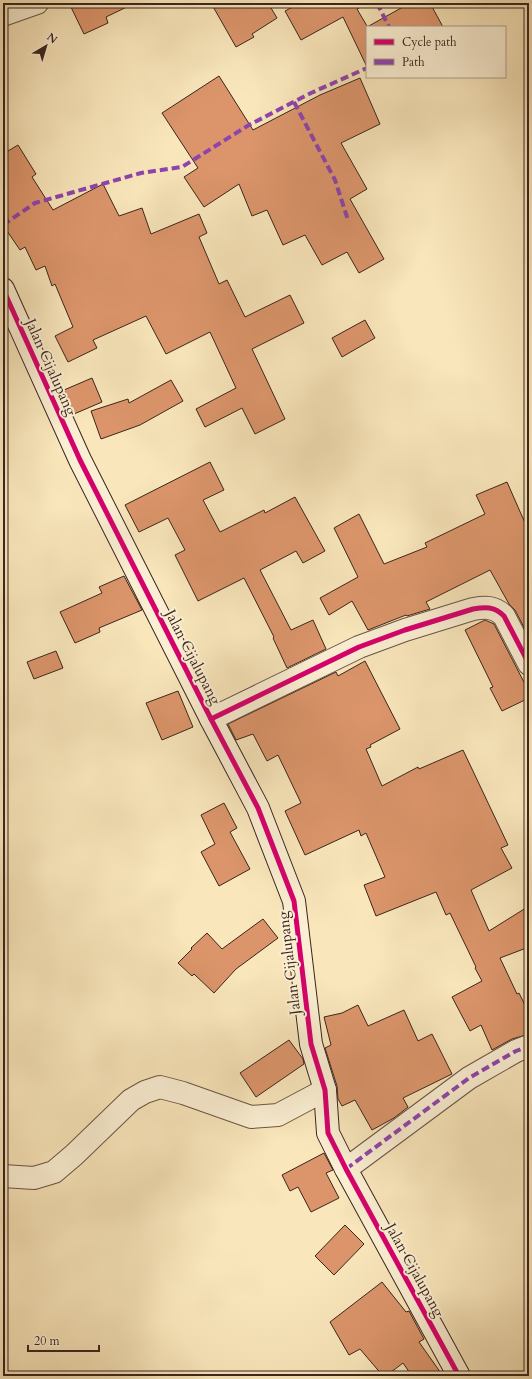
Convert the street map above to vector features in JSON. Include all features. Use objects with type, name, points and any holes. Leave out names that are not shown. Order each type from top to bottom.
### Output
[{"type":"street","points":[[3,15],[37,3]]},
{"type":"street","name":"Jalan Cijalupang","points":[[3,289],[80,460],[211,719],[258,808],[294,900],[311,1044],[325,1090],[328,1133],[346,1169],[459,1376]]},
{"type":"street","points":[[211,719],[359,647],[406,630],[484,607],[498,610],[504,616],[529,664]]},
{"type":"street","points":[[346,1169],[469,1078],[516,1051],[529,1046]]},
{"type":"street","points":[[3,1176],[34,1178],[54,1172],[74,1155],[131,1100],[160,1086],[251,1117],[278,1115],[325,1090]]},
{"type":"building","points":[[69,3],[135,3],[106,17],[108,23],[84,34]]},
{"type":"building","points":[[211,3],[268,3],[277,18],[252,34],[254,37],[236,47]]},
{"type":"building","points":[[300,3],[368,3],[357,9],[367,26],[366,65],[343,17],[301,40],[285,11]]},
{"type":"building","points":[[410,3],[430,3],[442,26],[369,26]]},
{"type":"building","points":[[219,76],[253,130],[320,95],[360,78],[380,124],[341,143],[367,189],[350,199],[384,259],[359,273],[347,252],[322,265],[305,235],[283,245],[267,210],[252,216],[239,184],[204,207],[184,177],[198,168],[162,113]]},
{"type":"building","points":[[18,145],[36,174],[32,177],[53,210],[103,184],[119,216],[142,208],[151,234],[199,214],[207,233],[199,237],[219,284],[227,280],[245,317],[290,295],[304,323],[252,349],[285,419],[255,434],[242,408],[205,427],[196,409],[236,388],[210,332],[166,354],[146,316],[93,340],[97,348],[68,362],[55,336],[73,327],[55,284],[52,286],[45,266],[36,270],[25,247],[20,250],[3,225],[3,154]]},
{"type":"building","points":[[365,320],[375,338],[342,357],[332,338]]},
{"type":"building","points":[[92,378],[102,402],[74,414],[64,390]]},
{"type":"building","points":[[171,380],[183,401],[140,425],[101,439],[91,411],[128,399],[129,403]]},
{"type":"building","points":[[210,462],[224,490],[203,500],[220,532],[264,510],[265,513],[295,497],[325,551],[303,563],[296,551],[260,570],[291,630],[313,620],[326,649],[287,668],[273,638],[274,637],[244,578],[198,601],[175,555],[185,550],[168,518],[139,532],[125,505]]},
{"type":"building","points":[[507,482],[529,532],[529,637],[515,610],[509,604],[490,570],[426,602],[430,609],[407,616],[406,615],[368,630],[352,601],[329,615],[320,598],[358,577],[334,528],[359,514],[384,564],[427,547],[425,543],[485,514],[476,495]]},
{"type":"building","points":[[124,576],[142,610],[99,628],[100,632],[75,643],[60,612],[102,593],[99,587]]},
{"type":"building","points":[[485,620],[494,624],[529,692],[529,698],[502,711],[490,688],[493,687],[465,630]]},
{"type":"building","points":[[56,651],[63,668],[34,679],[27,662]]},
{"type":"building","points":[[365,661],[400,729],[370,745],[371,747],[366,749],[382,786],[418,767],[419,769],[463,750],[508,845],[501,848],[512,868],[471,890],[489,931],[529,906],[529,947],[500,958],[517,994],[519,993],[529,1013],[529,1034],[512,1039],[492,1050],[481,1025],[470,1031],[452,997],[482,981],[450,913],[446,915],[436,892],[376,916],[364,885],[385,877],[366,833],[361,836],[359,830],[305,855],[285,811],[301,803],[278,755],[267,761],[253,734],[236,740],[228,724],[336,672],[338,676]]},
{"type":"building","points":[[178,691],[193,727],[162,740],[146,703]]},
{"type":"building","points":[[224,803],[237,828],[230,832],[250,869],[219,886],[201,852],[215,844],[201,815]]},
{"type":"building","points":[[263,919],[278,938],[236,969],[214,993],[194,974],[192,976],[178,963],[207,933],[222,949]]},
{"type":"building","points":[[358,1005],[368,1026],[404,1010],[418,1041],[432,1034],[452,1074],[403,1098],[408,1107],[394,1118],[372,1130],[355,1100],[342,1106],[338,1099],[337,1086],[325,1048],[331,1045],[324,1017],[342,1013]]},
{"type":"building","points":[[289,1040],[303,1059],[304,1064],[256,1097],[240,1073]]},
{"type":"building","points":[[324,1153],[333,1170],[326,1173],[339,1198],[311,1212],[298,1187],[290,1191],[282,1175]]},
{"type":"building","points":[[345,1225],[364,1244],[334,1275],[315,1256]]},
{"type":"building","points":[[382,1282],[406,1312],[409,1311],[424,1339],[419,1342],[443,1376],[412,1376],[403,1363],[386,1376],[383,1376],[360,1349],[349,1355],[330,1322]]},
{"type":"marked path","points":[[377,3],[388,26]]},
{"type":"marked path","points":[[3,225],[35,203],[141,173],[182,167],[249,125],[311,93],[366,68]]},
{"type":"marked path","points":[[294,102],[335,180],[348,220]]},
{"type":"marked path","points":[[346,1169],[469,1078],[516,1051],[529,1046]]},
{"type":"cycle path","points":[[3,289],[80,460],[211,719],[258,808],[294,901],[311,1044],[325,1090],[328,1133],[346,1169],[459,1376]]},
{"type":"cycle path","points":[[211,719],[359,647],[405,630],[473,609],[489,608],[497,610],[504,616],[529,664]]}]
